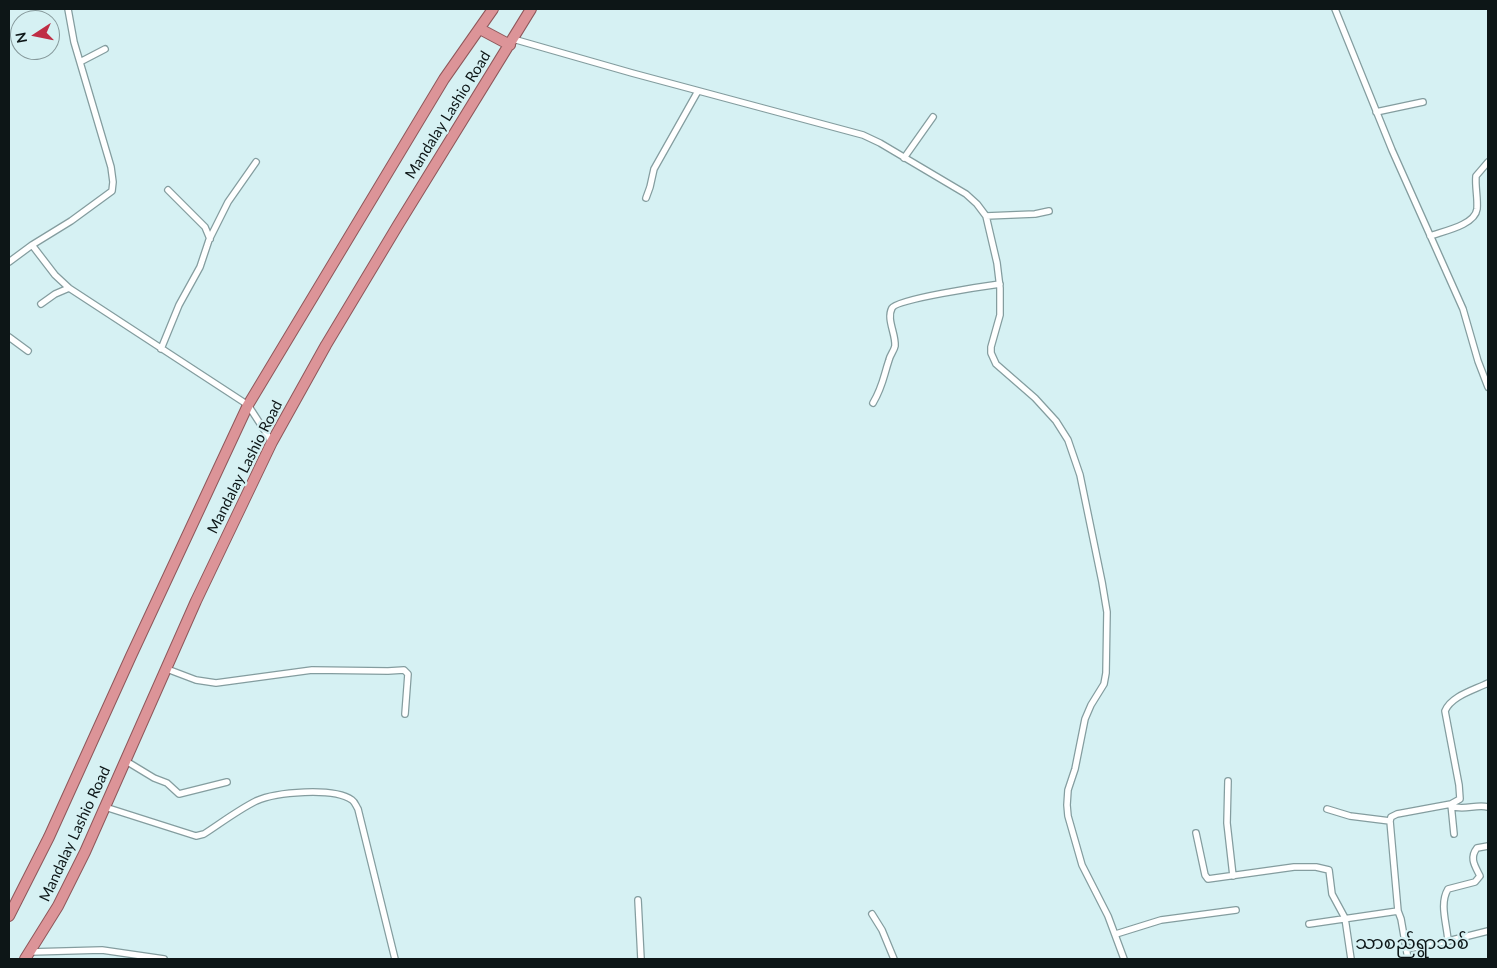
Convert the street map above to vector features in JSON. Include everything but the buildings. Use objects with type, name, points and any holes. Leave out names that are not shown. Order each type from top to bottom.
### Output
[{"type":"highway","name":"Mandalay Lashio Road","points":[[28,955],[58,906],[126,761],[196,601],[272,442],[326,345],[531,9]]},
{"type":"highway","name":"Mandalay Lashio Road","points":[[9,916],[49,837],[248,405],[444,79],[480,29],[491,10]]},
{"type":"highway","points":[[480,29],[511,42]]},
{"type":"street","points":[[9,262],[32,245],[71,222],[112,191],[111,167],[74,42],[68,9]]},
{"type":"street","points":[[1334,9],[1376,112],[1463,309],[1478,361],[1488,387]]},
{"type":"street","points":[[511,42],[863,135],[880,143],[966,194],[986,216],[1000,284],[1000,315],[991,353],[996,364],[1035,398],[1056,421],[1068,440],[1080,476],[1107,612],[1106,673],[1104,684],[1086,719],[1075,769],[1068,790],[1067,805],[1068,816],[1082,865],[1108,916],[1124,959]]},
{"type":"street","points":[[80,62],[105,49]]},
{"type":"street","points":[[646,198],[654,169],[698,91]]},
{"type":"street","points":[[1376,112],[1423,102]]},
{"type":"street","points":[[904,158],[933,117]]},
{"type":"street","points":[[161,349],[179,304],[200,267],[210,239],[228,202],[256,162]]},
{"type":"street","points":[[1430,236],[1472,219],[1477,208],[1476,176],[1488,162]]},
{"type":"street","points":[[168,190],[205,227],[210,239]]},
{"type":"street","points":[[986,216],[1035,214],[1049,210]]},
{"type":"street","points":[[32,245],[55,275],[69,288],[248,405],[272,442]]},
{"type":"street","points":[[873,403],[881,390],[895,346],[890,316],[891,309],[894,306],[909,300],[1000,284]]},
{"type":"street","points":[[41,304],[55,294],[69,288]]},
{"type":"street","points":[[9,337],[28,351]]},
{"type":"street","points":[[167,669],[196,680],[216,683],[312,670],[404,670],[408,674],[405,714]]},
{"type":"street","points":[[1408,959],[1398,911],[1391,817],[1397,814],[1451,805],[1460,799],[1445,711],[1453,700],[1488,683]]},
{"type":"street","points":[[126,761],[154,778],[167,782],[179,794],[227,782]]},
{"type":"street","points":[[1228,781],[1227,823],[1233,876]]},
{"type":"street","points":[[105,807],[196,836],[204,834],[256,801],[266,797],[300,792],[326,793],[346,797],[353,801],[358,809],[395,959]]},
{"type":"street","points":[[1451,805],[1459,808],[1479,805],[1488,807]]},
{"type":"street","points":[[1451,805],[1454,834]]},
{"type":"street","points":[[1327,809],[1350,816],[1390,821]]},
{"type":"street","points":[[1196,833],[1205,874],[1208,879],[1294,867],[1316,866],[1329,870],[1332,894],[1345,918],[1351,959]]},
{"type":"street","points":[[1448,941],[1443,904],[1445,894],[1448,889],[1475,882],[1480,876],[1472,861],[1474,851],[1477,848],[1488,846]]},
{"type":"street","points":[[638,900],[641,959]]},
{"type":"street","points":[[1116,934],[1161,920],[1236,910]]},
{"type":"street","points":[[1309,924],[1398,911]]},
{"type":"street","points":[[872,914],[882,930],[894,959]]},
{"type":"street","points":[[1407,949],[1488,931]]},
{"type":"street","points":[[28,955],[102,950],[164,959]]},
{"type":"district","name":"သာစည်ရွာသစ်","points":[[1412,943]]}]
